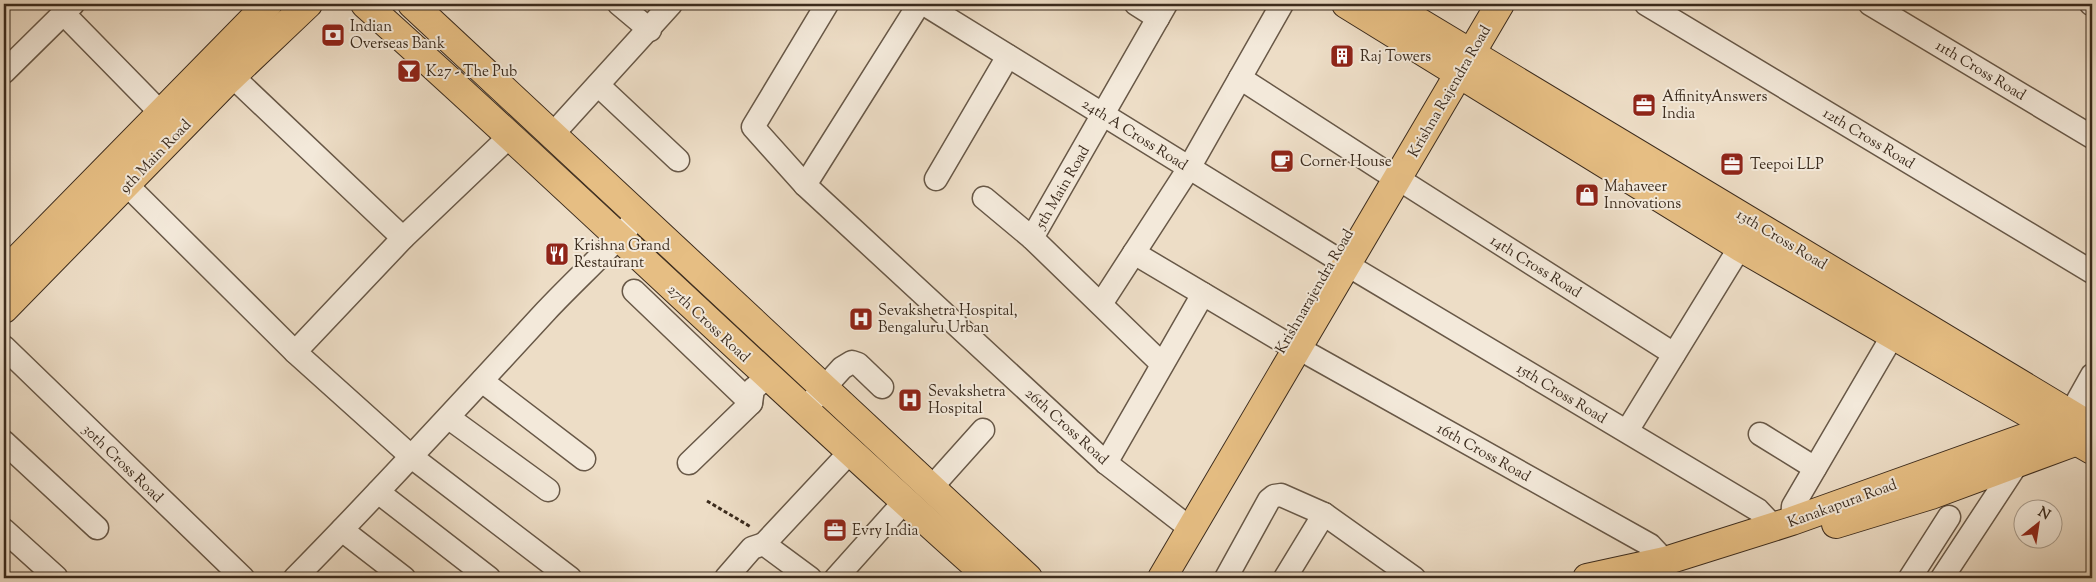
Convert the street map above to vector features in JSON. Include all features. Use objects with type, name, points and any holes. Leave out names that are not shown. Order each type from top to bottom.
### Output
[{"type":"main road","name":"9th Main Road","points":[[4,273],[268,4]]},
{"type":"main road","name":"9th Main Road","points":[[4,309],[232,76],[308,4]]},
{"type":"main road","name":"27th Cross Road","points":[[365,4],[512,135],[773,382],[990,578]]},
{"type":"main road","name":"27th Cross Road","points":[[412,4],[1028,578]]},
{"type":"main road","points":[[1346,4],[1459,59]]},
{"type":"main road","points":[[1390,4],[1459,59]]},
{"type":"main road","name":"Krishnarajendra Road","points":[[1145,578],[1185,525],[1391,175],[1459,59],[1482,4]]},
{"type":"main road","name":"Krishna Rajendra Road","points":[[1459,59],[1500,4]]},
{"type":"main road","name":"13th Cross Road","points":[[1459,59],[1740,247],[1892,335],[2082,431]]},
{"type":"main road","name":"13th Cross Road","points":[[1459,59],[2018,380],[2082,431]]},
{"type":"main road","name":"Kanakapura Road","points":[[1660,569],[1783,524],[2082,431]]},
{"type":"main road","name":"Kanakapura Road","points":[[1587,578],[1660,569],[1931,495],[2015,453]]},
{"type":"main road","name":"Krishnarajendra Road","points":[[1162,578],[1185,525]]},
{"type":"street","points":[[619,4],[650,30]]},
{"type":"street","points":[[552,135],[650,30],[671,4]]},
{"type":"street","name":"26th Cross Road","points":[[826,4],[753,126],[805,185],[1106,463],[1185,525]]},
{"type":"street","points":[[805,185],[920,4]]},
{"type":"street","name":"24th A Cross Road","points":[[924,4],[1340,261]]},
{"type":"street","points":[[1136,4],[1162,11]]},
{"type":"street","points":[[1101,304],[1189,168],[1282,4]]},
{"type":"street","name":"12th Cross Road","points":[[1646,4],[2092,272]]},
{"type":"street","name":"11th Cross Road","points":[[1870,4],[2092,137]]},
{"type":"street","points":[[4,72],[68,8],[160,112]]},
{"type":"street","name":"5th Main Road","points":[[1162,11],[1032,238],[1162,364]]},
{"type":"street","points":[[936,179],[1008,56]]},
{"type":"street","points":[[232,76],[403,238]]},
{"type":"street","name":"14th Cross Road","points":[[1240,78],[1674,354]]},
{"type":"street","points":[[598,86],[678,160]]},
{"type":"street","points":[[295,352],[403,238],[512,135]]},
{"type":"street","points":[[127,185],[295,352],[413,458],[570,578]]},
{"type":"street","points":[[984,198],[1032,238]]},
{"type":"street","points":[[306,575],[342,530],[413,458],[570,286],[619,238],[638,216]]},
{"type":"street","points":[[1627,431],[1740,247]]},
{"type":"street","name":"16th Cross Road","points":[[1134,253],[1291,345],[1650,545],[1660,569]]},
{"type":"street","name":"15th Cross Road","points":[[1340,261],[1783,524]]},
{"type":"street","points":[[634,290],[751,403]]},
{"type":"street","points":[[1106,463],[1203,294]]},
{"type":"street","points":[[1783,524],[1892,335]]},
{"type":"street","name":"30th Cross Road","points":[[4,347],[243,578]]},
{"type":"street","points":[[804,410],[842,368],[852,362],[858,364],[882,387]]},
{"type":"street","points":[[2082,431],[2078,400],[2092,375]]},
{"type":"street","points":[[482,381],[584,459]]},
{"type":"street","points":[[689,463],[751,403],[765,402],[773,382]]},
{"type":"street","points":[[449,418],[548,490]]},
{"type":"street","points":[[931,488],[983,430]]},
{"type":"street","points":[[1760,434],[1815,468]]},
{"type":"street","points":[[4,442],[97,528]]},
{"type":"street","points":[[726,578],[752,548],[766,541],[850,452]]},
{"type":"street","points":[[1942,578],[1960,551],[2015,453]]},
{"type":"street","points":[[378,492],[489,578]]},
{"type":"street","points":[[1226,578],[1269,500],[1274,496],[1281,495],[1324,514],[1414,578]]},
{"type":"street","points":[[836,578],[904,502]]},
{"type":"street","points":[[1285,578],[1324,514]]},
{"type":"street","points":[[1910,578],[1949,517]]},
{"type":"street","points":[[4,530],[56,577]]},
{"type":"street","points":[[342,530],[404,578]]},
{"type":"street","points":[[766,541],[810,578]]},
{"type":"street","points":[[1934,541],[1960,551]]},
{"type":"path","points":[[707,501],[766,541]]},
{"type":"place","name":"Indian Overseas Bank","points":[[333,35]]},
{"type":"place","name":"Raj Towers","points":[[1342,56]]},
{"type":"place","name":"K27 - The Pub","points":[[409,71]]},
{"type":"place","name":"AffinityAnswers India","points":[[1644,105]]},
{"type":"place","name":"Corner House","points":[[1282,161]]},
{"type":"place","name":"Teepoi LLP","points":[[1732,164]]},
{"type":"place","name":"Mahaveer Innovations","points":[[1587,195]]},
{"type":"place","name":"Krishna Grand Restaurant","points":[[557,254]]},
{"type":"place","name":"Sevakshetra Hospital, Bengaluru Urban","points":[[861,319]]},
{"type":"place","name":"Sevakshetra Hospital","points":[[910,400]]},
{"type":"place","name":"Evry India","points":[[835,530]]}]
